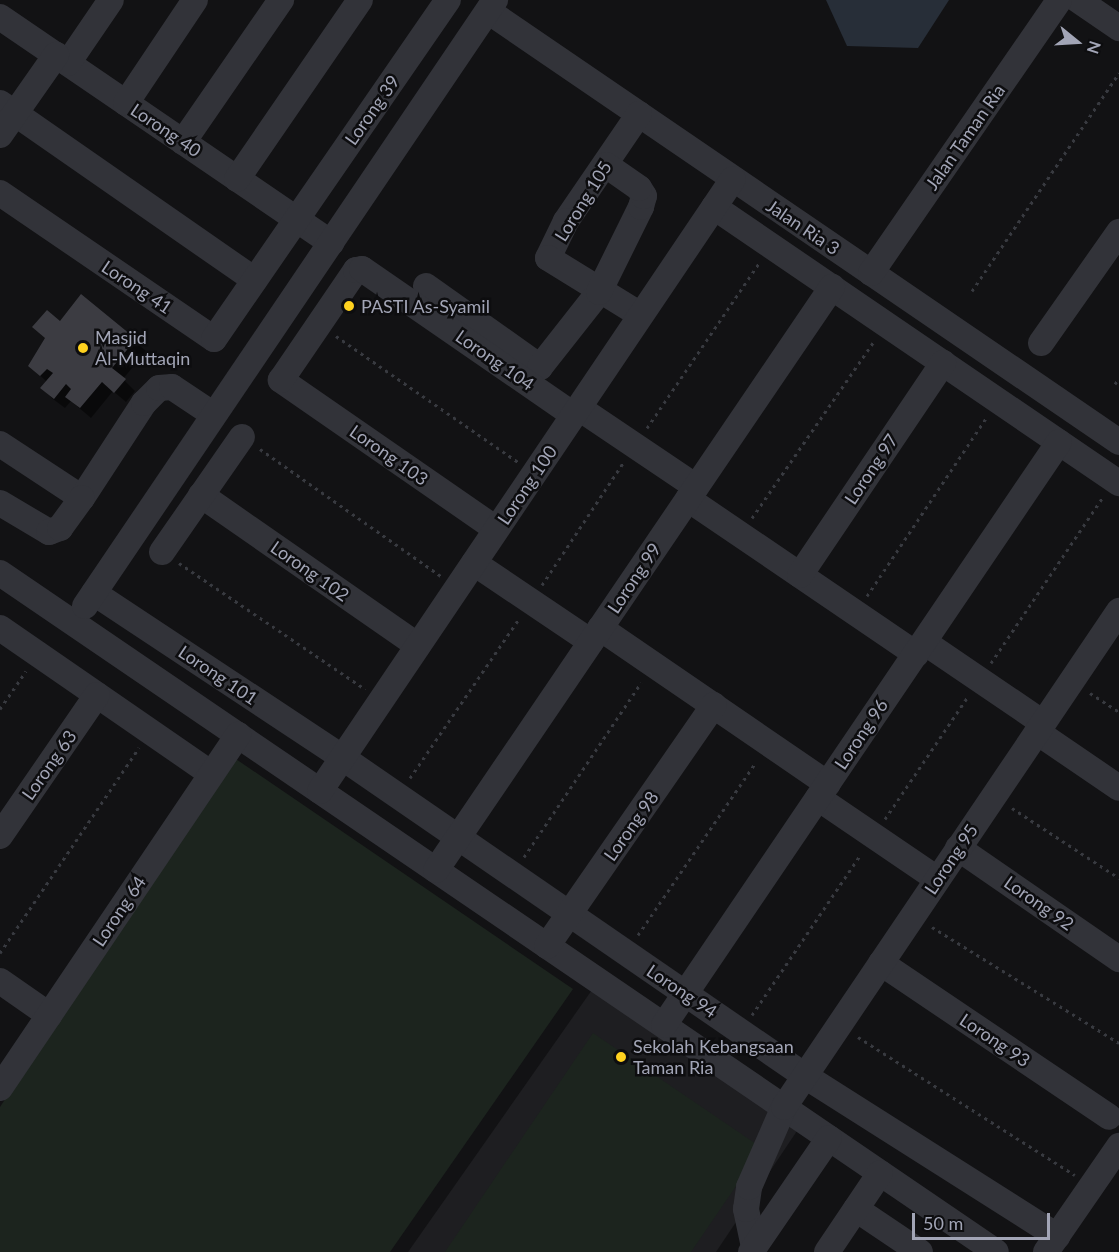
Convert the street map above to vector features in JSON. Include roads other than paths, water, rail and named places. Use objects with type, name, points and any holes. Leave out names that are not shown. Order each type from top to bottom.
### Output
[{"type":"street","points":[[0,135],[7,108],[62,59],[111,0]]},
{"type":"street","points":[[126,103],[195,0]]},
{"type":"street","points":[[183,142],[281,0]]},
{"type":"street","points":[[237,179],[360,0]]},
{"type":"street","name":"Lorong 39","points":[[296,219],[448,0]]},
{"type":"street","name":"Jalan Taman Ria","points":[[871,273],[1059,0]]},
{"type":"street","points":[[1078,0],[1119,28]]},
{"type":"street","points":[[74,623],[492,6]]},
{"type":"street","name":"Jalan Ria 3","points":[[492,6],[639,114],[1119,442]]},
{"type":"street","name":"Lorong 40","points":[[0,17],[331,243]]},
{"type":"street","points":[[7,108],[255,280]]},
{"type":"street","name":"Lorong 105","points":[[639,114],[566,222],[548,258],[599,292],[639,314]]},
{"type":"street","points":[[426,286],[540,367],[599,292],[644,196],[639,188],[606,165]]},
{"type":"street","name":"Lorong 100","points":[[320,791],[535,473],[639,314],[733,179]]},
{"type":"street","name":"Lorong 41","points":[[0,193],[214,339],[296,219]]},
{"type":"street","points":[[714,207],[1117,482]]},
{"type":"street","points":[[1041,343],[1119,232]]},
{"type":"street","name":"Lorong 104","points":[[281,380],[356,270],[371,273],[576,411],[634,447],[741,535],[856,613],[980,680],[1119,788]]},
{"type":"street","name":"Lorong 99","points":[[436,870],[832,287]]},
{"type":"street","name":"Lorong 97","points":[[800,575],[943,363]]},
{"type":"street","name":"Lorong 103","points":[[281,380],[496,530]]},
{"type":"street","points":[[0,503],[49,532],[60,528],[144,403],[159,388],[172,387],[214,415]]},
{"type":"street","points":[[162,552],[242,436]]},
{"type":"street","name":"Lorong 96","points":[[664,1025],[1059,442]]},
{"type":"street","points":[[0,444],[82,498]]},
{"type":"street","name":"Lorong 102","points":[[201,495],[418,646]]},
{"type":"street","points":[[474,563],[530,602],[654,664],[768,743],[874,836],[938,879]]},
{"type":"street","points":[[0,573],[996,1252]]},
{"type":"street","name":"Lorong 101","points":[[94,593],[343,758]]},
{"type":"street","name":"Lorong 95","points":[[753,1250],[746,1209],[748,1187],[784,1107],[1071,681],[1117,617]]},
{"type":"street","points":[[0,628],[212,774]]},
{"type":"street","name":"Lorong 63","points":[[0,836],[97,695]]},
{"type":"street","name":"Lorong 98","points":[[547,946],[714,705]]},
{"type":"street","name":"Lorong 64","points":[[0,1088],[238,735]]},
{"type":"street","name":"Lorong 94","points":[[343,758],[1052,1244]]},
{"type":"street","name":"Lorong 92","points":[[958,848],[1119,959]]},
{"type":"street","name":"Lorong 93","points":[[881,963],[1109,1117]]},
{"type":"street","points":[[0,981],[49,1015]]},
{"type":"street","points":[[753,1250],[829,1138]]},
{"type":"street","points":[[1052,1244],[1119,1146]]},
{"type":"street","points":[[826,1252],[880,1173]]},
{"type":"street","points":[[856,1209],[920,1252]]},
{"type":"place","name":"PASTI As-Syamil","points":[[349,306]]},
{"type":"place","name":"Masjid Al-Muttaqin","points":[[83,348]]},
{"type":"place","name":"Sekolah Kebangsaan Taman Ria","points":[[621,1057]]}]
